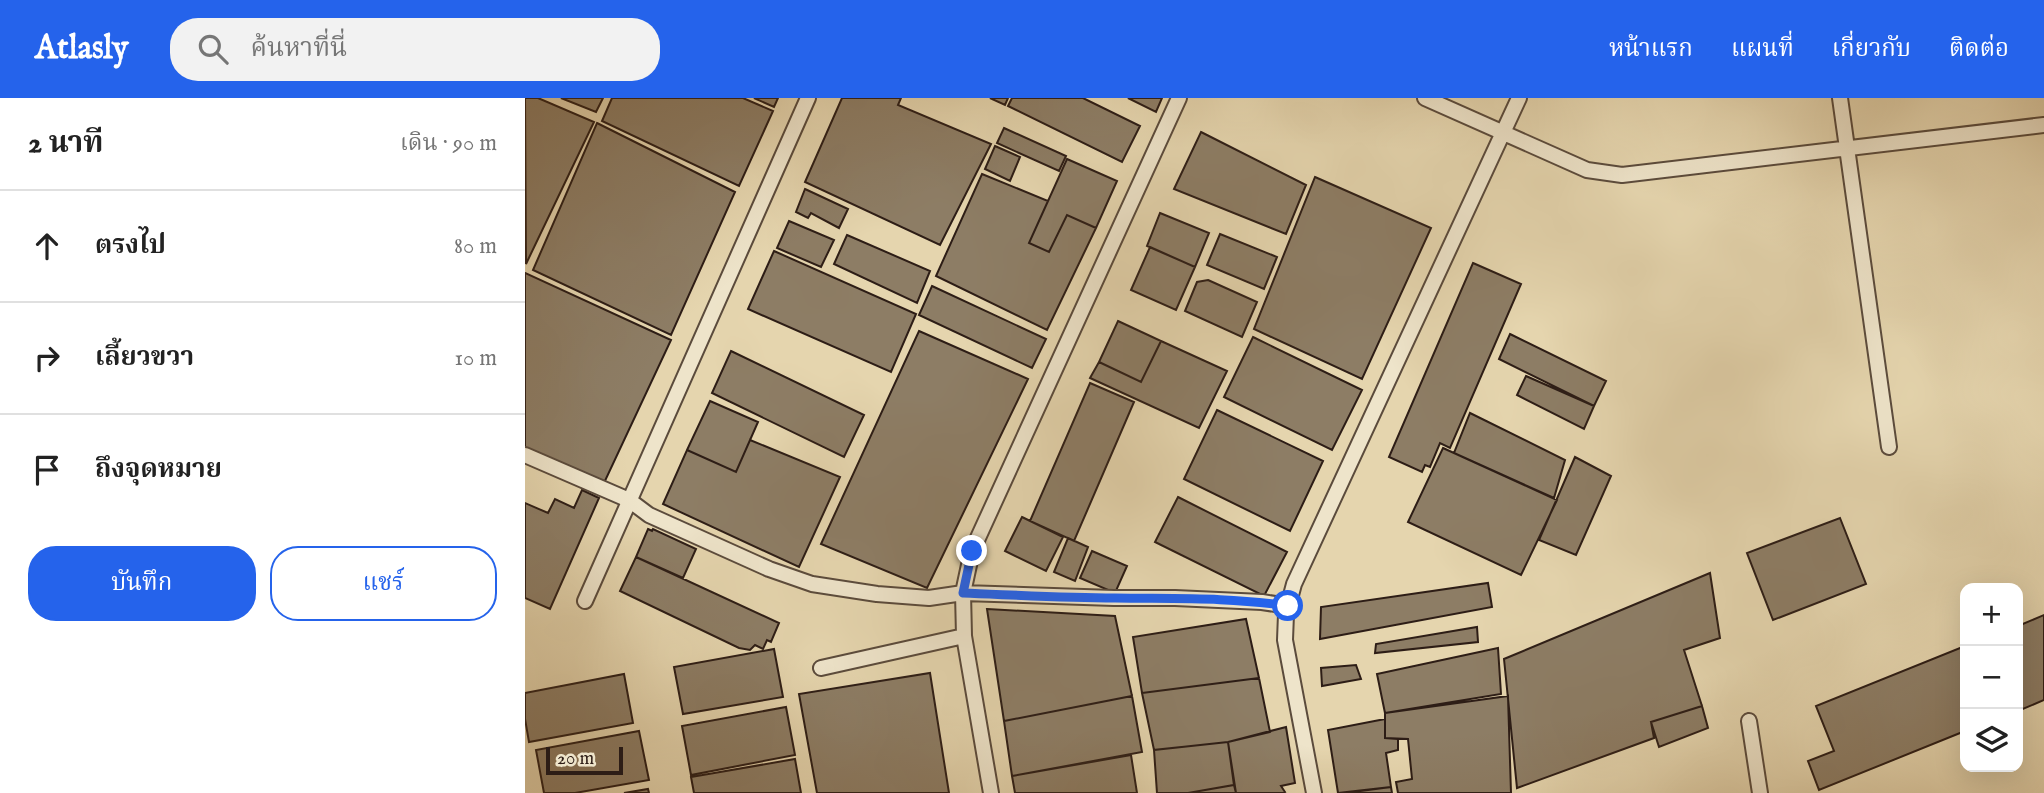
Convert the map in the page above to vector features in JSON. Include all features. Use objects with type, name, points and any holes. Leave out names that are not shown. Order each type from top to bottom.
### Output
[{"type":"lane","points":[[585,601],[808,98]]},
{"type":"lane","points":[[991,793],[964,636],[963,593],[972,551],[1179,98]]},
{"type":"lane","points":[[1425,98],[1587,170],[1622,175],[2044,125]]},
{"type":"lane","points":[[1314,793],[1285,640],[1288,606],[1294,584],[1519,98]]},
{"type":"lane","points":[[1840,98],[1889,447]]},
{"type":"lane","points":[[525,455],[629,500],[649,515],[769,569],[812,584],[877,594],[929,598],[963,593],[1114,598],[1175,597],[1288,606]]},
{"type":"lane","points":[[821,668],[964,636]]},
{"type":"lane","points":[[1749,721],[1760,793]]},
{"type":"building","points":[[525,98],[538,98],[594,122],[526,264]]},
{"type":"building","points":[[561,98],[603,98],[596,112]]},
{"type":"building","points":[[612,98],[743,98],[773,111],[739,186],[602,121]]},
{"type":"building","points":[[754,98],[778,98],[774,107]]},
{"type":"building","points":[[842,98],[901,98],[898,105],[991,144],[940,245],[805,182]]},
{"type":"building","points":[[990,98],[1008,98],[1005,105]]},
{"type":"building","points":[[1012,98],[1083,98],[1140,126],[1122,162],[1008,106]]},
{"type":"building","points":[[1128,98],[1162,98],[1156,112]]},
{"type":"building","points":[[597,123],[735,192],[671,335],[533,270]]},
{"type":"building","points":[[1004,128],[1066,156],[1059,171],[997,143]]},
{"type":"building","points":[[1201,132],[1306,185],[1286,234],[1174,189]]},
{"type":"building","points":[[995,146],[1020,157],[1010,181],[985,169]]},
{"type":"building","points":[[1067,159],[1117,181],[1096,228],[1067,215],[1049,252],[1029,243]]},
{"type":"building","points":[[982,174],[1048,201],[1029,243],[1049,252],[1067,215],[1096,228],[1047,330],[936,276]]},
{"type":"building","points":[[1315,177],[1431,228],[1362,379],[1254,329]]},
{"type":"building","points":[[805,189],[848,209],[839,228],[811,213],[808,218],[796,212]]},
{"type":"building","points":[[1160,213],[1209,233],[1195,267],[1147,246]]},
{"type":"building","points":[[789,221],[834,240],[821,267],[777,248]]},
{"type":"building","points":[[1220,234],[1277,257],[1264,289],[1207,265]]},
{"type":"building","points":[[847,235],[930,271],[917,303],[834,264]]},
{"type":"building","points":[[1150,247],[1195,267],[1176,310],[1131,290]]},
{"type":"building","points":[[774,251],[916,314],[891,372],[748,309]]},
{"type":"building","points":[[1473,263],[1521,284],[1450,448],[1440,443],[1430,467],[1425,465],[1422,472],[1389,457]]},
{"type":"building","points":[[525,273],[671,340],[604,483],[525,452]]},
{"type":"building","points":[[1208,280],[1257,302],[1242,337],[1185,311],[1197,282]]},
{"type":"building","points":[[932,286],[1046,339],[1032,368],[919,315]]},
{"type":"building","points":[[1118,321],[1161,341],[1141,382],[1099,362]]},
{"type":"building","points":[[919,331],[1028,379],[927,588],[821,544]]},
{"type":"building","points":[[1510,334],[1606,381],[1594,406],[1499,359]]},
{"type":"building","points":[[1253,337],[1362,390],[1332,450],[1224,397]]},
{"type":"building","points":[[1161,341],[1227,371],[1199,428],[1090,378],[1099,362],[1141,382]]},
{"type":"building","points":[[731,351],[864,415],[844,457],[712,393]]},
{"type":"building","points":[[1526,376],[1594,406],[1584,429],[1517,395]]},
{"type":"building","points":[[1090,383],[1134,402],[1074,541],[1030,521]]},
{"type":"building","points":[[710,401],[758,422],[736,472],[687,450]]},
{"type":"building","points":[[1217,410],[1323,461],[1290,531],[1184,479]]},
{"type":"building","points":[[1470,413],[1565,460],[1554,498],[1454,453]]},
{"type":"building","points":[[750,440],[840,477],[799,567],[663,504],[687,450],[736,472]]},
{"type":"building","points":[[1443,448],[1557,500],[1521,575],[1408,522]]},
{"type":"building","points":[[1575,457],[1611,476],[1576,555],[1539,540]]},
{"type":"building","points":[[582,490],[599,498],[550,609],[525,598],[525,503],[548,513],[555,499],[574,508]]},
{"type":"building","points":[[1178,497],[1287,552],[1264,596],[1155,542]]},
{"type":"building","points":[[1022,517],[1063,537],[1046,571],[1005,551]]},
{"type":"building","points":[[1840,518],[1866,584],[1773,620],[1747,553]]},
{"type":"building","points":[[648,529],[696,549],[683,578],[636,557]]},
{"type":"building","points":[[1068,538],[1088,547],[1075,581],[1054,572]]},
{"type":"building","points":[[1092,551],[1127,566],[1115,593],[1080,578]]},
{"type":"building","points":[[636,557],[779,623],[771,642],[767,640],[763,649],[755,645],[750,650],[739,648],[620,591]]},
{"type":"building","points":[[1710,573],[1720,638],[1684,650],[1702,706],[1651,722],[1654,738],[1517,788],[1504,659]]},
{"type":"building","points":[[1488,583],[1492,607],[1320,639],[1321,607]]},
{"type":"building","points":[[987,609],[1115,616],[1132,696],[1004,721]]},
{"type":"building","points":[[2044,615],[2044,700],[2023,709],[2023,646],[2023,624]]},
{"type":"building","points":[[1246,619],[1259,678],[1142,693],[1133,637]]},
{"type":"building","points":[[1477,627],[1478,642],[1375,653],[1376,644]]},
{"type":"building","points":[[1498,648],[1501,694],[1385,713],[1377,674]]},
{"type":"building","points":[[1960,648],[1960,733],[1819,790],[1808,761],[1834,751],[1816,706]]},
{"type":"building","points":[[774,649],[783,697],[683,714],[674,667]]},
{"type":"building","points":[[1356,665],[1361,679],[1322,686],[1321,668]]},
{"type":"building","points":[[930,673],[949,793],[817,793],[799,694]]},
{"type":"building","points":[[624,674],[633,723],[529,742],[525,719],[525,693]]},
{"type":"building","points":[[1259,678],[1270,732],[1228,742],[1154,750],[1142,693]]},
{"type":"building","points":[[1132,696],[1142,752],[1012,776],[1004,721]]},
{"type":"building","points":[[1508,696],[1511,793],[1398,793],[1396,782],[1412,779],[1408,739],[1385,738],[1385,713]]},
{"type":"building","points":[[1702,706],[1708,728],[1659,747],[1651,722]]},
{"type":"building","points":[[786,707],[795,755],[691,775],[682,726]]},
{"type":"building","points":[[1385,719],[1385,738],[1398,739],[1398,750],[1386,753],[1391,787],[1338,793],[1328,730]]},
{"type":"building","points":[[1286,727],[1295,783],[1281,786],[1285,792],[1283,793],[1236,793],[1228,742]]},
{"type":"building","points":[[639,731],[649,780],[575,793],[544,793],[536,750]]},
{"type":"building","points":[[1228,742],[1234,785],[1188,793],[1157,793],[1154,750]]},
{"type":"building","points":[[1131,755],[1137,793],[1015,793],[1012,776]]},
{"type":"building","points":[[795,759],[801,793],[694,793],[691,777]]},
{"type":"building","points":[[1234,785],[1236,793],[1188,793]]},
{"type":"building","points":[[1391,787],[1392,793],[1345,793]]},
{"type":"building","points":[[648,789],[649,793],[624,793]]},
{"type":"route","points":[[972,551],[963,593],[1114,598],[1175,597],[1288,606]]}]
